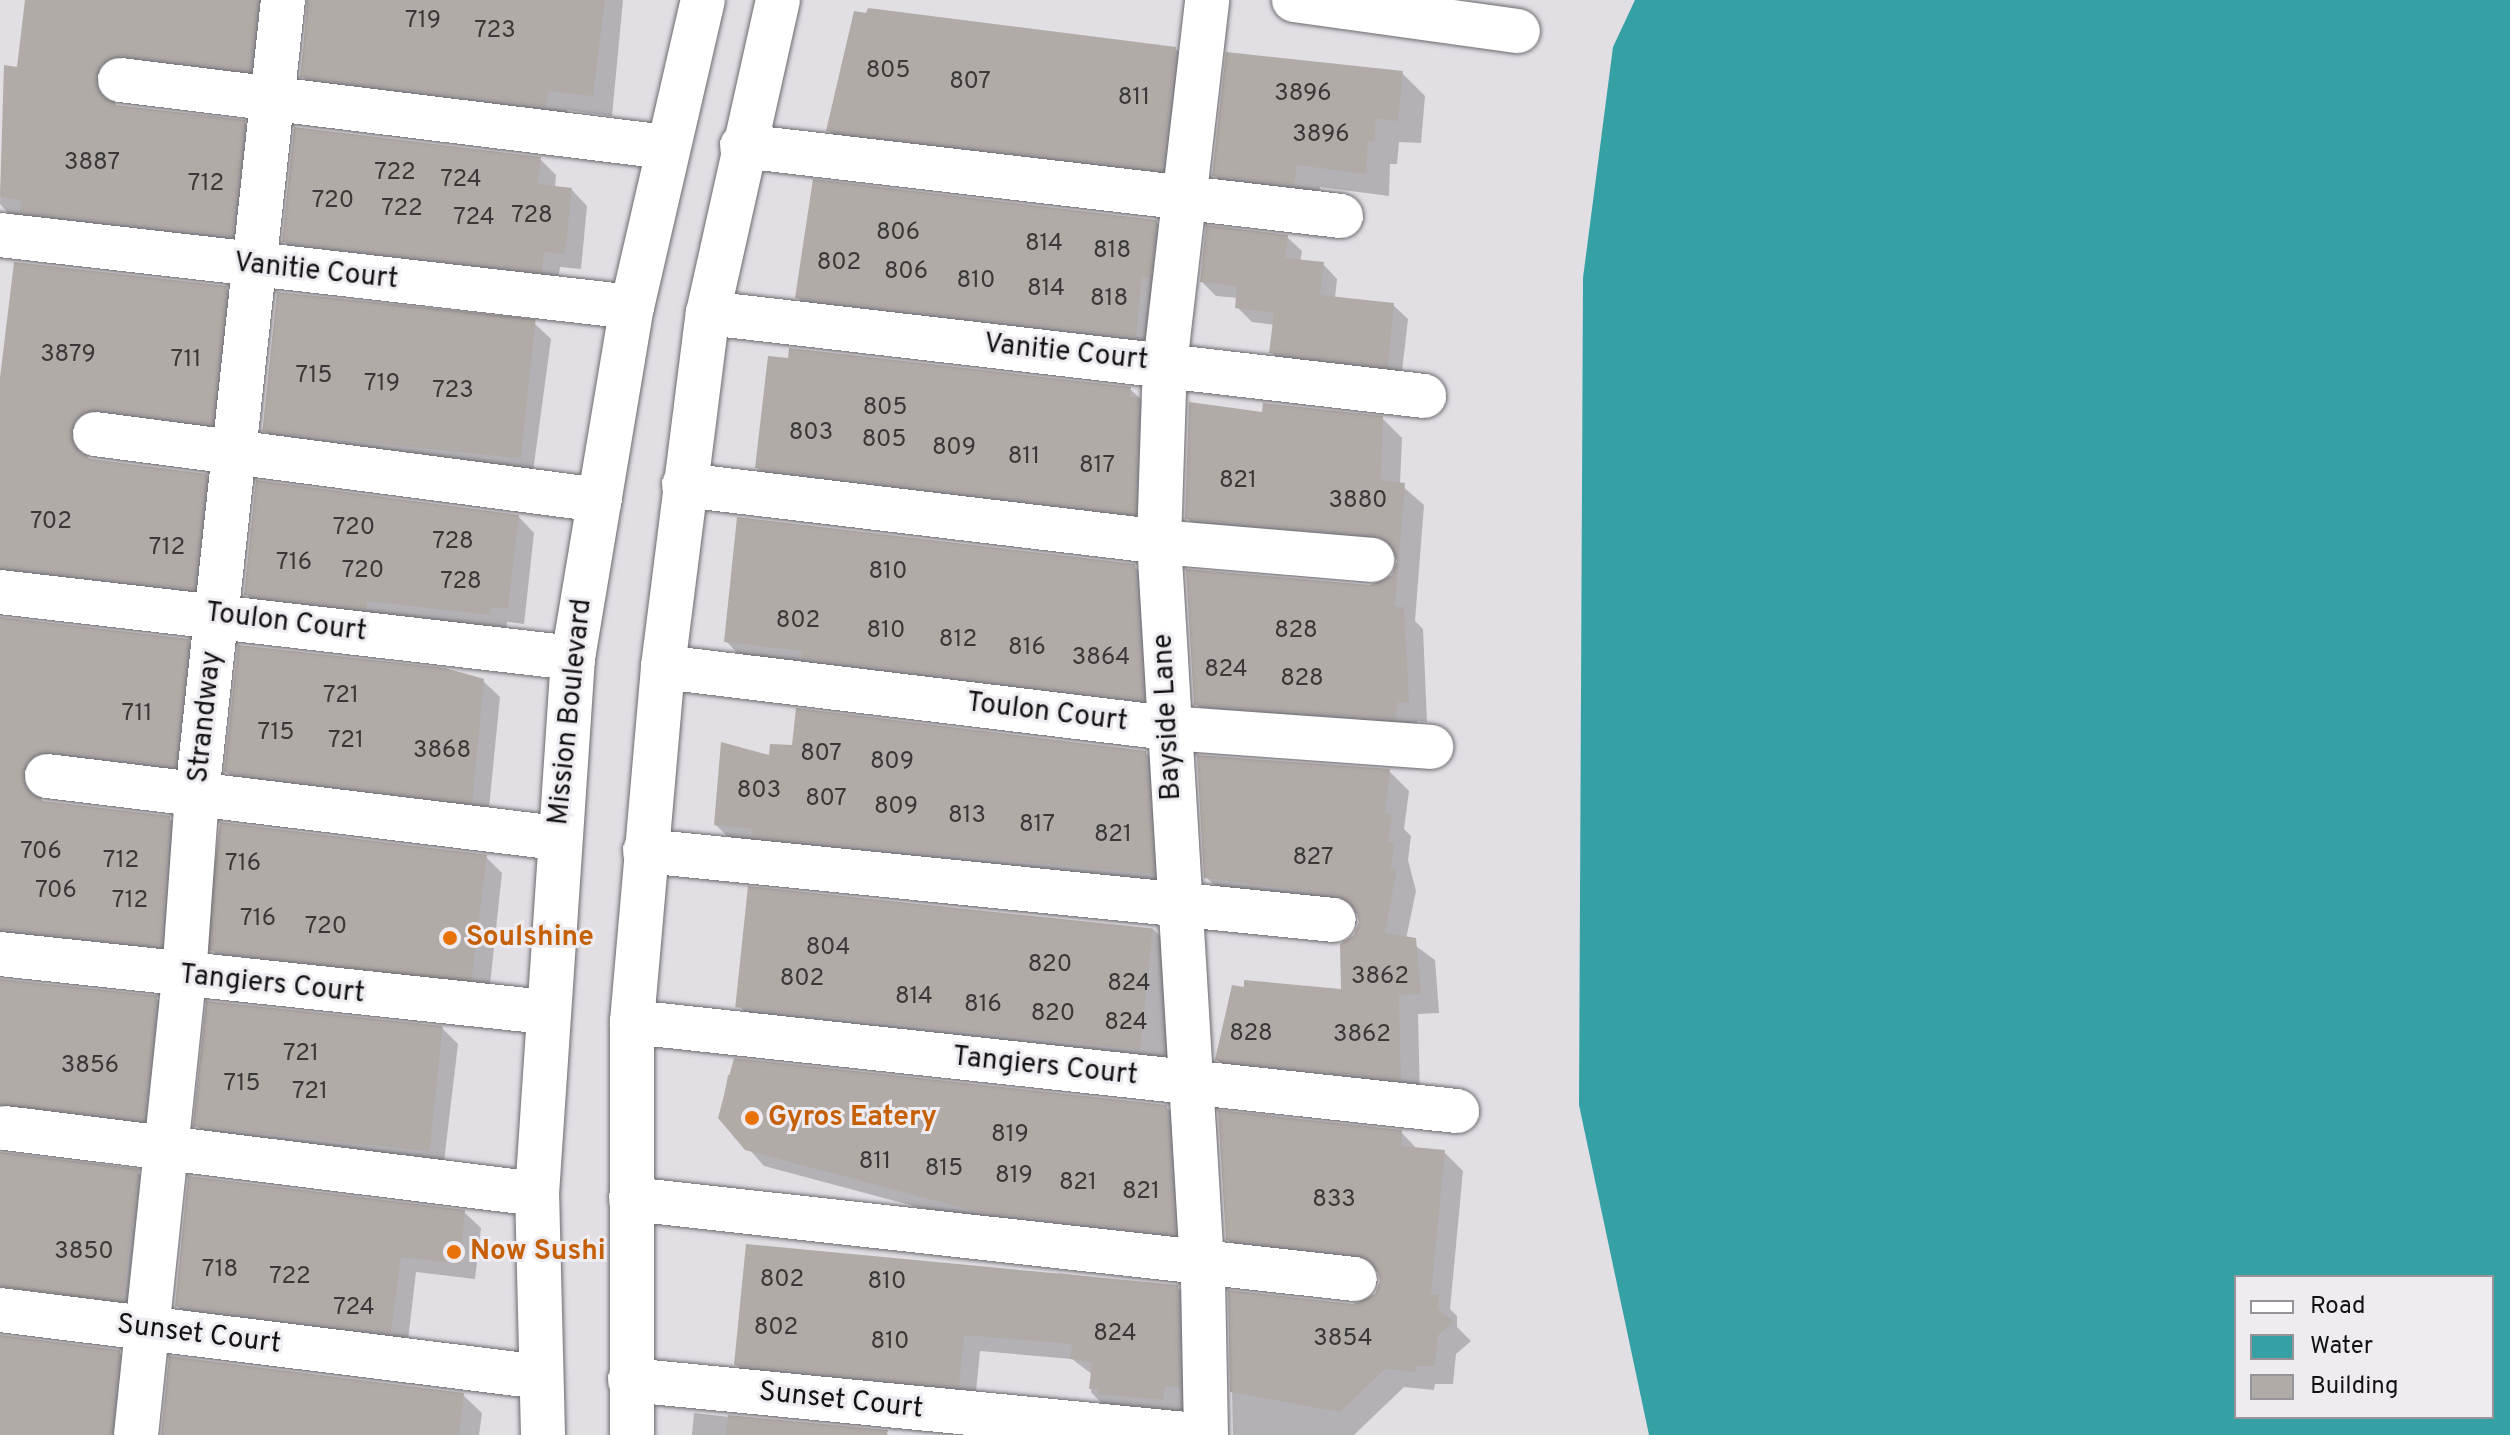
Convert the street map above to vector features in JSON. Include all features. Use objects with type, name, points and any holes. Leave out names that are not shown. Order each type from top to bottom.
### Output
[{"type":"street","name":"Strandway","points":[[136,1435],[163,1144],[184,976],[197,794],[283,0]]},
{"type":"street","name":"Mission Boulevard","points":[[543,1435],[537,1194],[545,1012],[573,658],[632,307],[666,147],[703,0]]},
{"type":"street","points":[[632,1435],[632,1022],[663,667],[708,313],[742,146],[778,0]]},
{"type":"street","name":"Bayside Lane","points":[[1206,1435],[1202,1263],[1159,542],[1165,365],[1181,198],[1207,0]]},
{"type":"street","points":[[1294,0],[1518,31]]},
{"type":"street","points":[[120,80],[666,147]]},
{"type":"street","points":[[742,146],[1341,216]]},
{"type":"street","name":"Vanitie Court","points":[[0,235],[632,307]]},
{"type":"street","name":"Vanitie Court","points":[[708,313],[1424,396]]},
{"type":"street","points":[[95,434],[600,500]]},
{"type":"street","points":[[684,485],[1159,542],[1372,560]]},
{"type":"street","name":"Toulon Court","points":[[0,592],[573,658]]},
{"type":"street","name":"Toulon Court","points":[[663,667],[1168,728],[1431,747]]},
{"type":"street","points":[[47,776],[557,838]]},
{"type":"street","points":[[645,851],[1334,920]]},
{"type":"street","name":"Tangiers Court","points":[[0,954],[184,976],[545,1012]]},
{"type":"street","name":"Tangiers Court","points":[[632,1022],[1457,1111]]},
{"type":"street","points":[[5,1128],[163,1144],[537,1194]]},
{"type":"street","points":[[631,1199],[1355,1279]]},
{"type":"street","name":"Sunset Court","points":[[0,1310],[541,1377]]},
{"type":"street","name":"Sunset Court","points":[[630,1380],[1196,1435]]},
{"type":"water","points":[[1635,0],[2510,0],[2510,1435],[1649,1435],[1579,1105],[1583,278],[1613,47]]},
{"type":"building","points":[[25,0],[258,0],[250,71],[122,55],[101,64],[95,78],[97,90],[116,105],[245,120],[232,236],[20,212],[22,200],[0,197],[4,65],[17,67]]},
{"type":"building","points":[[308,0],[605,0],[593,96],[548,91],[546,107],[300,77]]},
{"type":"building","points":[[868,8],[1176,47],[1162,170],[826,131],[854,11],[866,13]]},
{"type":"building","points":[[1226,52],[1403,71],[1398,121],[1376,119],[1374,142],[1368,141],[1366,174],[1297,165],[1294,185],[1212,176]]},
{"type":"building","points":[[294,127],[541,157],[538,184],[572,188],[565,254],[544,252],[542,272],[282,242]]},
{"type":"building","points":[[813,179],[1157,220],[1150,278],[1142,277],[1136,337],[795,298]]},
{"type":"building","points":[[1206,225],[1288,235],[1285,258],[1324,262],[1320,295],[1394,303],[1388,367],[1269,353],[1274,313],[1235,308],[1237,286],[1200,282]]},
{"type":"building","points":[[14,262],[227,286],[212,424],[97,409],[76,418],[70,432],[79,453],[91,459],[207,474],[194,589],[0,567],[0,378]]},
{"type":"building","points":[[277,292],[536,319],[521,458],[262,431]]},
{"type":"building","points":[[789,348],[1131,387],[1130,397],[1139,397],[1135,514],[755,468],[768,356],[788,358]]},
{"type":"building","points":[[1189,402],[1262,412],[1263,403],[1383,416],[1381,480],[1405,483],[1395,607],[1404,607],[1409,703],[1398,702],[1396,719],[1194,705],[1186,569],[1370,585],[1392,575],[1397,561],[1387,540],[1374,535],[1185,519]]},
{"type":"building","points":[[256,480],[519,515],[508,609],[491,607],[491,615],[367,601],[366,609],[244,595]]},
{"type":"building","points":[[737,517],[1135,564],[1143,700],[801,658],[802,651],[724,642]]},
{"type":"building","points":[[0,617],[189,639],[175,766],[49,751],[28,760],[22,774],[24,786],[43,801],[170,816],[161,946],[0,929]]},
{"type":"building","points":[[238,645],[445,668],[484,679],[472,803],[224,772]]},
{"type":"building","points":[[796,708],[1146,751],[1154,874],[752,837],[753,829],[714,825],[721,742],[769,755],[770,744],[792,745]]},
{"type":"building","points":[[1197,755],[1390,769],[1385,813],[1392,815],[1388,842],[1394,843],[1391,869],[1397,869],[1385,933],[1416,938],[1421,994],[1399,995],[1401,1080],[1215,1060],[1232,985],[1244,987],[1244,980],[1341,989],[1340,944],[1354,935],[1359,922],[1356,909],[1337,895],[1204,878]]},
{"type":"building","points":[[220,822],[487,855],[471,983],[204,950]]},
{"type":"building","points":[[748,886],[1153,929],[1140,1050],[735,1007]]},
{"type":"building","points":[[0,979],[157,996],[144,1120],[0,1105]]},
{"type":"building","points":[[206,1001],[443,1026],[430,1151],[193,1126]]},
{"type":"building","points":[[734,1058],[1167,1105],[1175,1234],[978,1212],[745,1150],[718,1118]]},
{"type":"building","points":[[1218,1110],[1402,1130],[1402,1146],[1445,1150],[1431,1294],[1439,1295],[1438,1309],[1454,1322],[1438,1335],[1435,1366],[1417,1366],[1416,1372],[1385,1369],[1340,1412],[1230,1392],[1228,1290],[1353,1304],[1375,1294],[1380,1281],[1377,1268],[1358,1254],[1226,1240]]},
{"type":"building","points":[[0,1152],[139,1169],[123,1302],[0,1287]]},
{"type":"building","points":[[188,1176],[465,1210],[460,1264],[401,1257],[391,1333],[175,1306]]},
{"type":"building","points":[[746,1244],[1178,1285],[1180,1387],[1165,1386],[1163,1400],[1098,1394],[1099,1389],[1089,1389],[1092,1362],[1070,1359],[1072,1344],[964,1335],[959,1387],[734,1365]]},
{"type":"building","points":[[0,1335],[120,1350],[111,1435],[0,1435]]},
{"type":"building","points":[[169,1356],[464,1393],[459,1435],[161,1435]]},
{"type":"building","points":[[728,1415],[888,1430],[887,1435],[726,1435]]},
{"type":"place","name":"Soulshine","points":[[450,938]]},
{"type":"place","name":"Gyros Eatery","points":[[752,1118]]},
{"type":"place","name":"Now Sushi","points":[[454,1252]]}]
